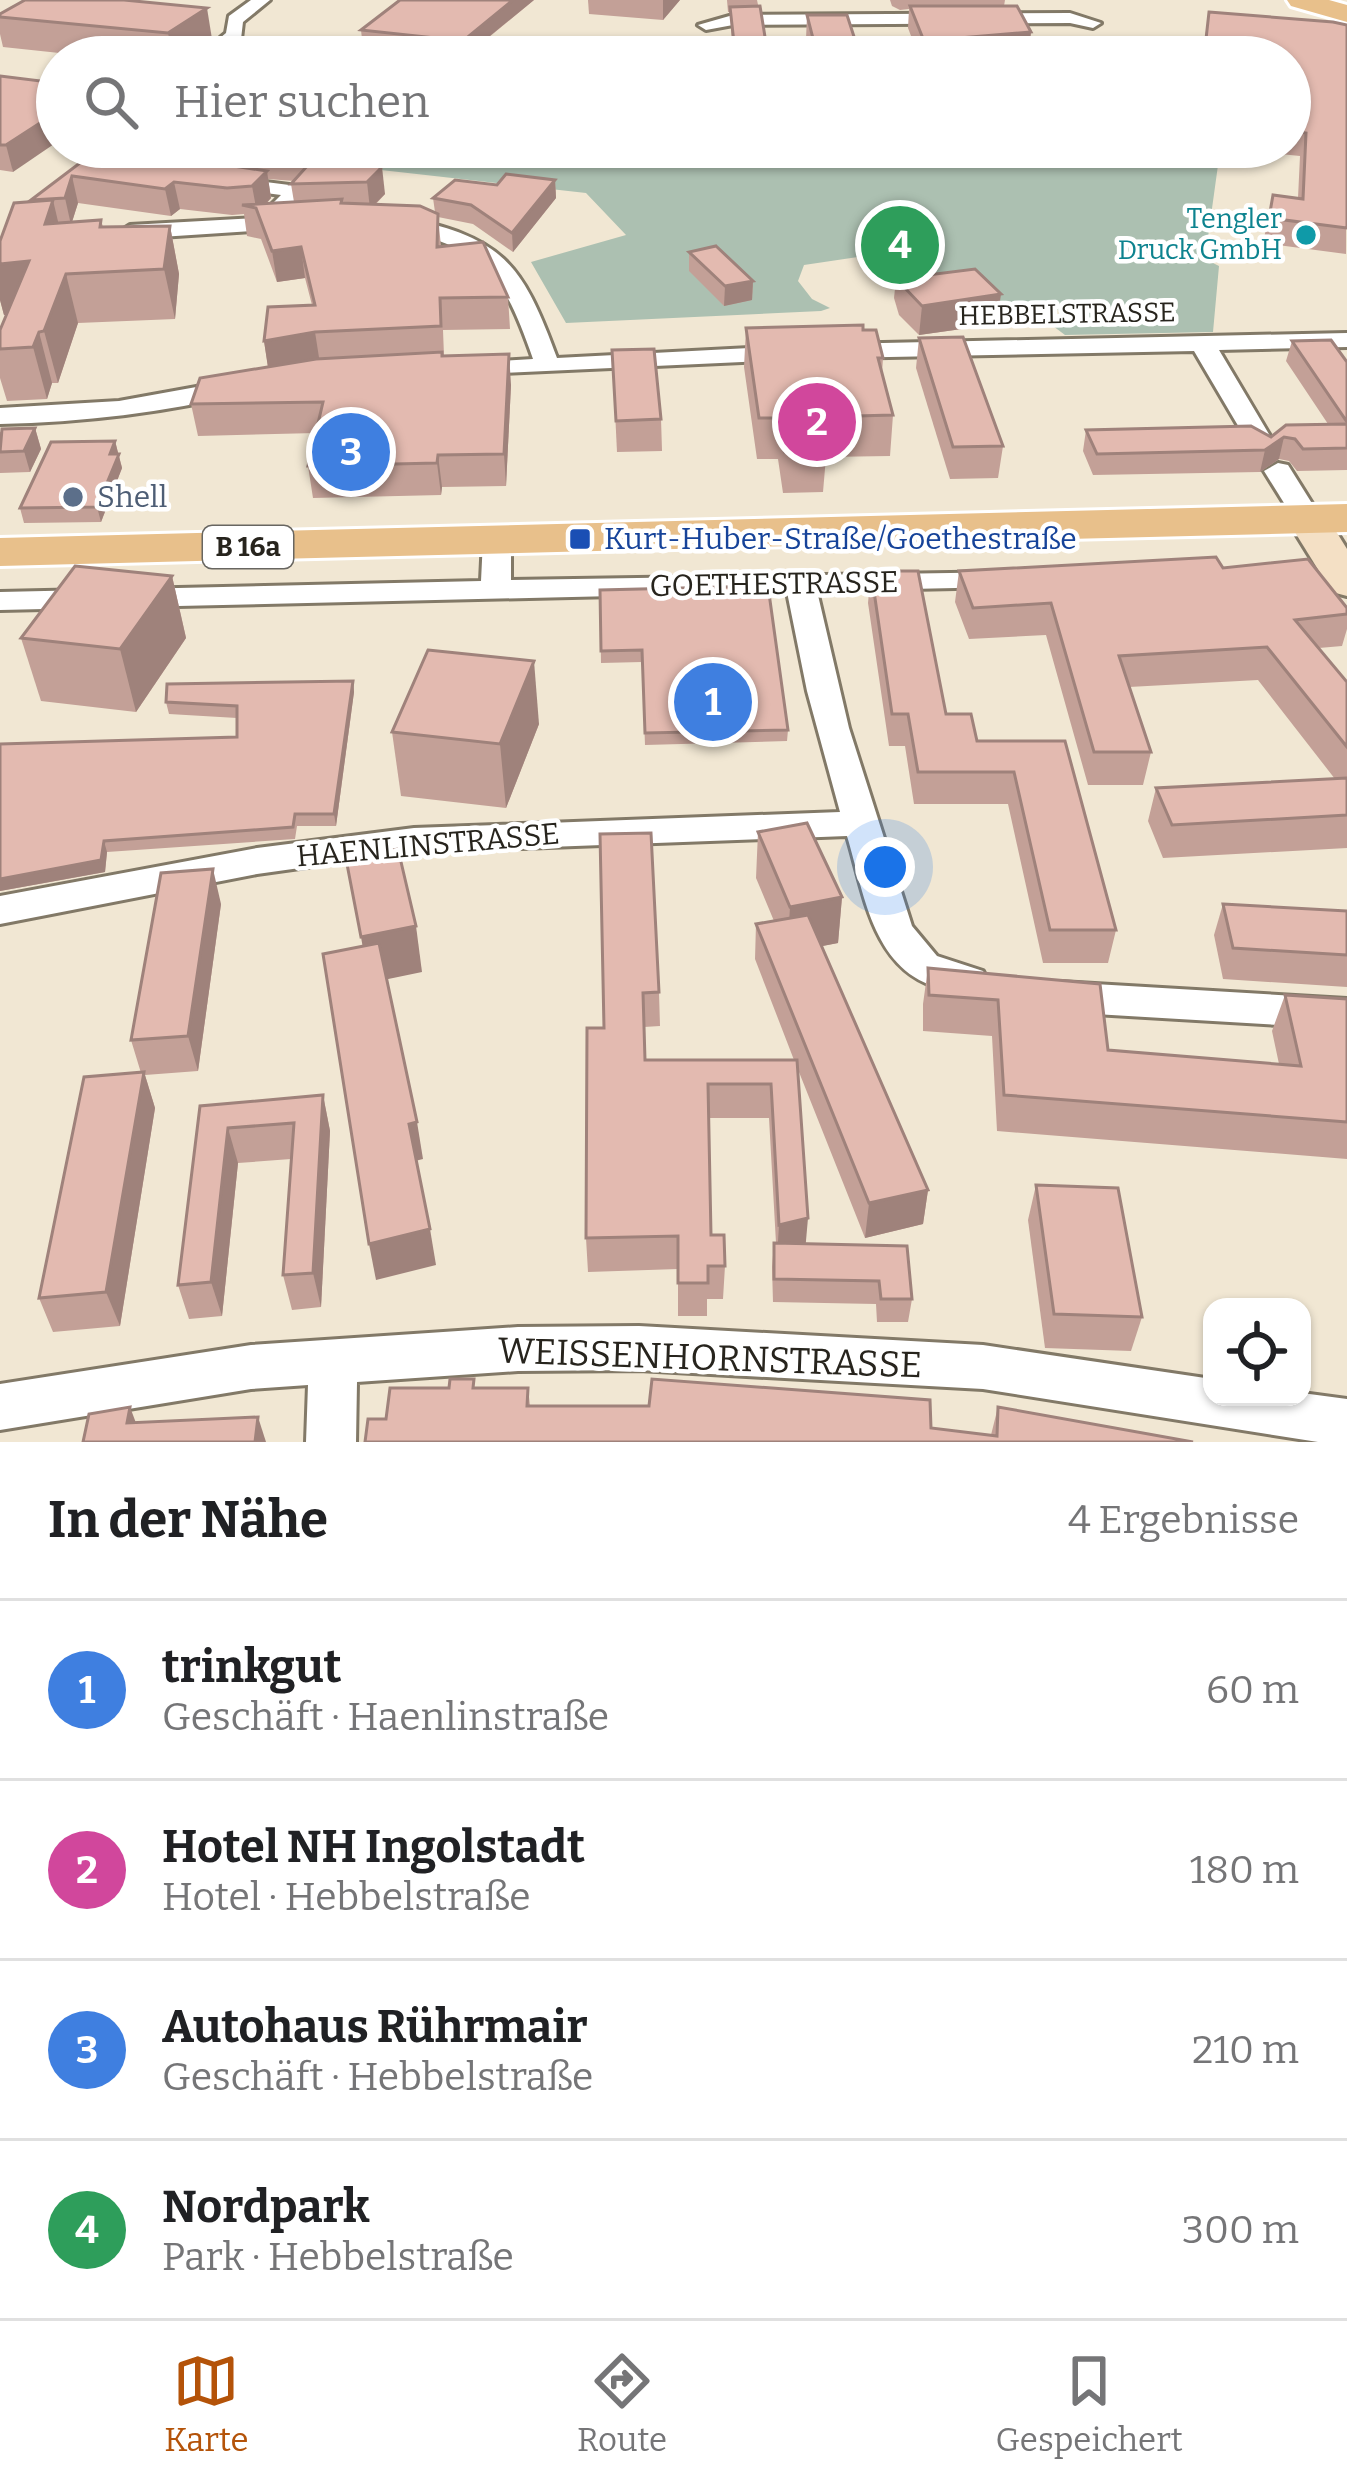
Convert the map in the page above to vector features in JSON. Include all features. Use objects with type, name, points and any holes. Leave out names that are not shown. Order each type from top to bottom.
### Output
[{"type":"main road","points":[[1300,0],[1347,14]]},
{"type":"main road","points":[[1334,0],[1347,4]]},
{"type":"main road","name":"GOETHESTRASSE","points":[[0,552],[497,540],[1332,548]]},
{"type":"street","points":[[234,36],[235,20],[262,0]]},
{"type":"street","points":[[823,20],[827,0]]},
{"type":"street","points":[[706,25],[1070,18],[1093,23]]},
{"type":"street","points":[[235,184],[298,191],[264,224]]},
{"type":"street","points":[[367,219],[452,232],[488,249],[510,276],[548,366]]},
{"type":"street","points":[[110,233],[305,222]]},
{"type":"street","name":"HEBBELSTRASSE","points":[[450,371],[855,350],[1347,340]]},
{"type":"street","points":[[1201,341],[1271,459],[1332,548]]},
{"type":"street","points":[[0,416],[136,410],[253,384]]},
{"type":"street","points":[[496,590],[497,540]]},
{"type":"street","name":"GOETHESTRASSE","points":[[0,602],[1033,578]]},
{"type":"street","points":[[801,583],[806,620],[861,823],[896,931],[913,958],[942,975],[1018,992],[1347,1014]]},
{"type":"street","name":"HAENLINSTRASSE","points":[[0,910],[257,861],[414,840],[861,823]]},
{"type":"street","name":"WEISSENHORNSTRASSE","points":[[0,1407],[148,1381],[333,1360],[518,1348],[639,1348],[960,1365],[1347,1424]]},
{"type":"street","points":[[331,1442],[333,1360]]},
{"type":"green space","points":[[1218,168],[1205,259],[1219,266],[1213,332],[1065,335],[1049,323],[1068,318],[1048,302],[1011,309],[1000,301],[901,274],[878,254],[804,265],[798,281],[812,299],[830,308],[821,311],[566,323],[531,262],[626,235],[586,193],[381,170]]},
{"type":"building","points":[[25,0],[124,0],[207,8],[168,33],[0,17]]},
{"type":"building","points":[[400,0],[513,0],[469,36],[361,30]]},
{"type":"building","points":[[760,6],[765,36],[733,36],[730,7]]},
{"type":"building","points":[[910,6],[1017,6],[1031,32],[983,36],[922,36]]},
{"type":"building","points":[[1209,12],[1347,25],[1347,228],[1269,218],[1273,195],[1303,199],[1304,168],[1311,168],[1311,36],[1206,36]]},
{"type":"building","points":[[807,15],[847,15],[854,36],[812,36]]},
{"type":"building","points":[[0,76],[36,80],[36,126],[0,145]]},
{"type":"building","points":[[73,168],[267,171],[252,186],[227,188],[174,182],[165,189],[72,176],[65,198],[31,200]]},
{"type":"building","points":[[305,168],[381,168],[367,182],[291,184]]},
{"type":"building","points":[[506,174],[555,180],[512,233],[471,205],[433,198],[455,180],[497,185]]},
{"type":"building","points":[[342,199],[341,203],[420,206],[438,214],[437,247],[483,242],[508,297],[440,298],[441,326],[315,332],[264,341],[268,307],[315,305],[301,247],[272,251],[256,208],[242,205]]},
{"type":"building","points":[[53,200],[45,224],[101,220],[100,227],[170,226],[164,269],[66,274],[33,347],[0,349],[0,330],[29,261],[0,264],[0,241],[14,203]]},
{"type":"building","points":[[716,246],[753,281],[725,286],[689,252]]},
{"type":"building","points":[[918,266],[928,275],[975,269],[1001,294],[922,306],[902,285],[897,270]]},
{"type":"building","points":[[863,325],[863,330],[876,330],[893,415],[819,417],[826,451],[785,452],[780,418],[759,418],[746,328]]},
{"type":"building","points":[[963,337],[1003,446],[953,447],[919,338]]},
{"type":"building","points":[[1331,340],[1347,362],[1347,422],[1292,341]]},
{"type":"building","points":[[654,349],[661,419],[616,421],[612,350]]},
{"type":"building","points":[[442,352],[442,356],[509,354],[504,454],[438,455],[437,463],[308,466],[323,402],[191,404],[200,378],[316,359]]},
{"type":"building","points":[[1347,424],[1347,448],[1303,449],[1295,439],[1284,437],[1265,450],[1097,454],[1086,430],[1251,426],[1271,437],[1286,425]]},
{"type":"building","points":[[35,428],[24,451],[0,452],[2,429]]},
{"type":"building","points":[[115,441],[110,454],[119,454],[97,507],[20,508],[51,442]]},
{"type":"building","points":[[1216,557],[1223,568],[1308,559],[1347,608],[1347,614],[1295,620],[1347,682],[1347,747],[1267,647],[1119,656],[1151,752],[1094,752],[1051,603],[973,608],[959,571]]},
{"type":"building","points":[[75,566],[172,576],[120,649],[21,638]]},
{"type":"building","points":[[871,571],[918,571],[946,714],[971,714],[977,741],[1065,741],[1116,930],[1050,930],[1014,772],[918,772],[908,714],[892,714]]},
{"type":"building","points":[[768,586],[788,730],[645,733],[642,650],[601,651],[600,590]]},
{"type":"building","points":[[428,650],[534,661],[500,744],[392,732]]},
{"type":"building","points":[[353,681],[334,814],[295,814],[293,827],[104,841],[101,860],[0,879],[0,744],[237,737],[237,706],[166,702],[167,684]]},
{"type":"building","points":[[1347,778],[1347,815],[1172,825],[1156,788]]},
{"type":"building","points":[[807,823],[842,897],[790,907],[758,832]]},
{"type":"building","points":[[651,833],[659,992],[643,993],[645,1060],[797,1060],[808,1218],[779,1225],[771,1084],[708,1084],[711,1235],[724,1235],[725,1266],[708,1266],[708,1283],[678,1283],[678,1236],[586,1238],[587,1028],[604,1028],[600,834]]},
{"type":"building","points":[[398,849],[416,926],[361,937],[346,859]]},
{"type":"building","points":[[213,869],[188,1036],[131,1040],[161,873]]},
{"type":"building","points":[[1223,904],[1347,911],[1347,955],[1233,948]]},
{"type":"building","points":[[808,915],[928,1190],[869,1203],[756,924]]},
{"type":"building","points":[[379,943],[417,1122],[409,1124],[430,1229],[369,1244],[323,954]]},
{"type":"building","points":[[928,968],[1100,984],[1108,1050],[1301,1066],[1285,995],[1347,999],[1347,1122],[1004,1095],[998,1000],[929,995]]},
{"type":"building","points":[[144,1072],[106,1292],[39,1298],[84,1077]]},
{"type":"building","points":[[323,1095],[313,1273],[283,1275],[294,1123],[228,1128],[211,1282],[178,1285],[200,1106]]},
{"type":"building","points":[[1036,1185],[1118,1188],[1142,1317],[1054,1314]]},
{"type":"building","points":[[774,1243],[907,1246],[912,1299],[881,1299],[879,1281],[774,1279]]},
{"type":"building","points":[[450,1379],[474,1379],[473,1388],[528,1388],[527,1406],[649,1406],[652,1379],[930,1400],[931,1428],[997,1436],[998,1407],[1193,1442],[365,1442],[368,1419],[386,1419],[390,1388],[449,1388]]},
{"type":"building","points":[[130,1407],[127,1423],[258,1417],[255,1442],[83,1442],[89,1414]]},
{"type":"place","name":"Tengler Druck GmbH","points":[[1306,235]]},
{"type":"place","name":"Nordpark","points":[[900,245]]},
{"type":"place","name":"Hotel NH Ingolstadt","points":[[817,422]]},
{"type":"place","name":"Autohaus Rührmair","points":[[351,452]]},
{"type":"place","name":"Shell","points":[[73,497]]},
{"type":"place","name":"Kurt-Huber-Straße/Goethestraße","points":[[580,539]]},
{"type":"place","name":"trinkgut","points":[[713,702]]}]
